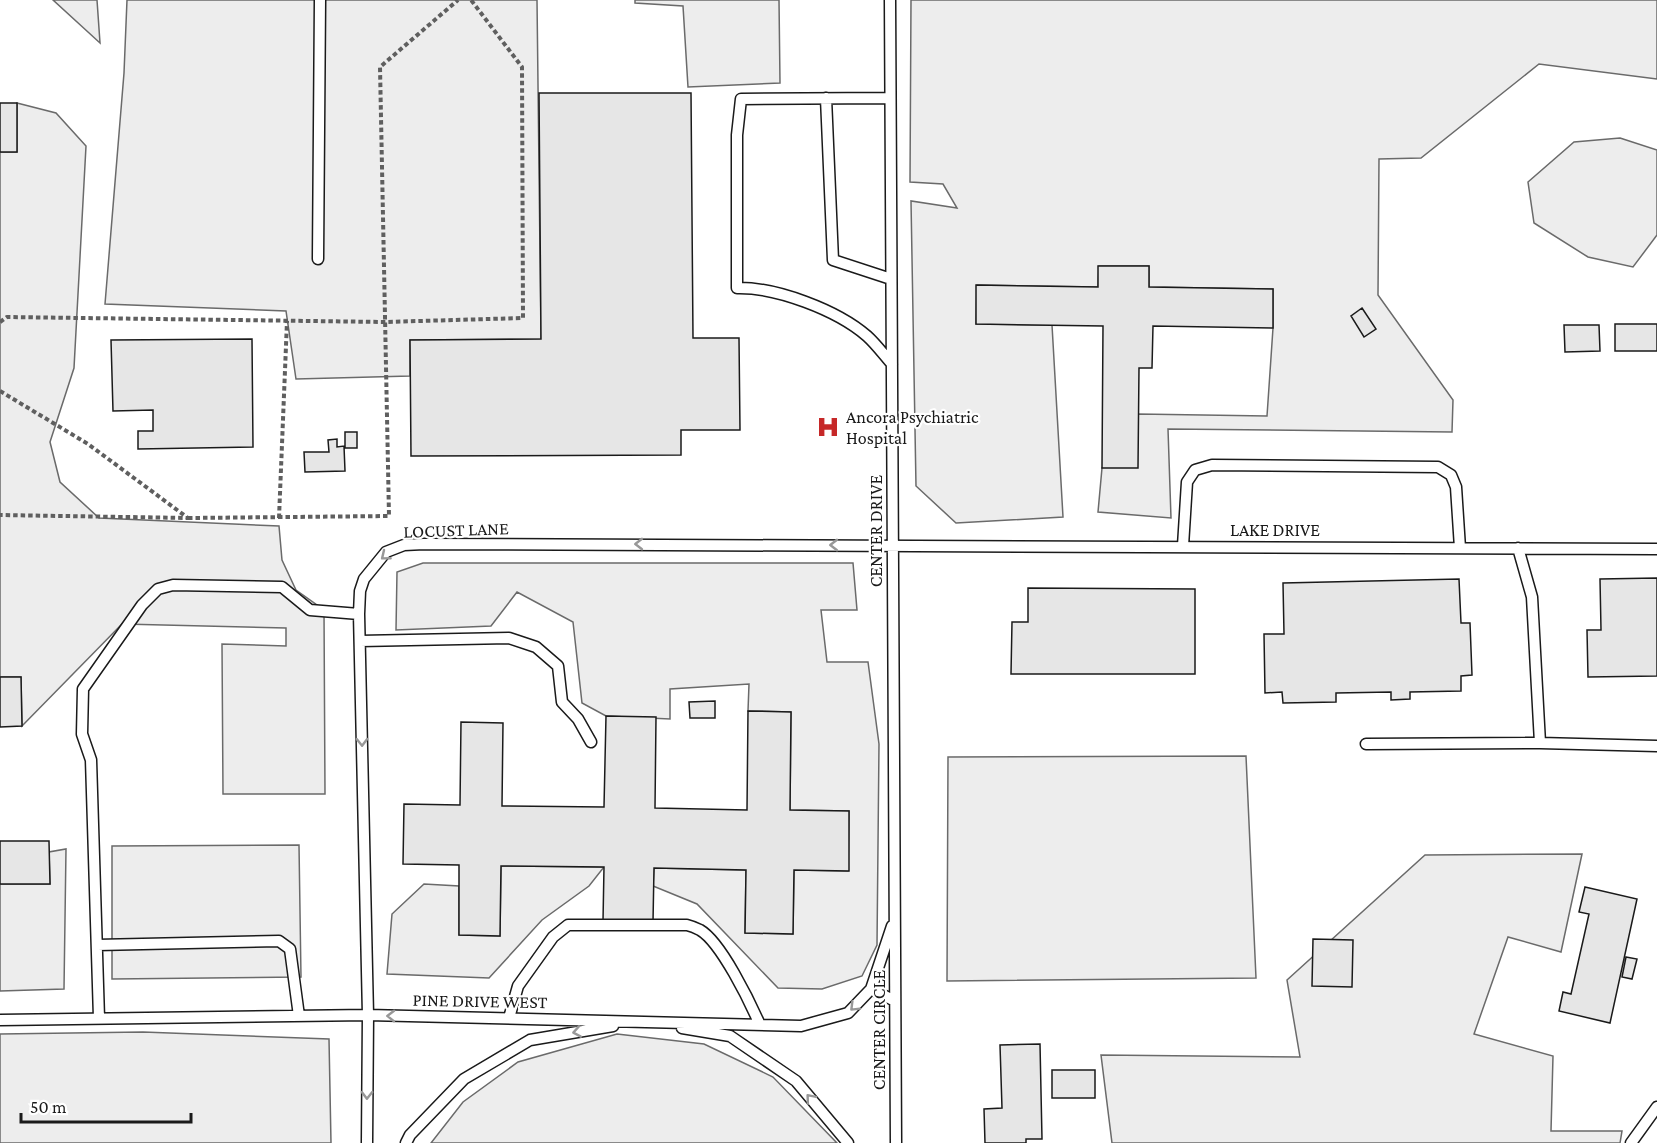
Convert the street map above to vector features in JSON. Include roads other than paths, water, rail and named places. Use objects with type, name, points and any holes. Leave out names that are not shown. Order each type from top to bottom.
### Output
[{"type":"lane","points":[[318,259],[321,0]]},
{"type":"lane","name":"CENTER DRIVE","points":[[890,0],[895,917]]},
{"type":"lane","points":[[826,98],[833,260],[891,279]]},
{"type":"lane","points":[[890,98],[741,99],[737,135],[737,288],[760,288],[839,316],[868,336],[892,364]]},
{"type":"lane","points":[[1183,546],[1187,482],[1195,470],[1212,465],[1438,467],[1451,475],[1456,487],[1460,548]]},
{"type":"lane","name":"LOCUST LANE","points":[[368,1015],[359,614],[360,591],[370,569],[386,552],[404,545],[893,545]]},
{"type":"lane","name":"LAKE DRIVE","points":[[893,545],[1657,549]]},
{"type":"lane","points":[[1518,548],[1532,597],[1540,743]]},
{"type":"lane","points":[[99,1018],[91,760],[82,734],[83,689],[142,605],[158,589],[173,585],[282,587],[310,610],[359,614]]},
{"type":"lane","points":[[360,641],[509,638],[536,647],[558,666],[562,702],[578,719],[591,742]]},
{"type":"lane","points":[[1366,744],[1540,743],[1657,746]]},
{"type":"lane","name":"PINE DRIVE WEST","points":[[0,1020],[368,1015],[801,1026],[848,1013],[871,989],[895,917]]},
{"type":"lane","name":"CENTER CIRCLE","points":[[895,917],[896,1143]]},
{"type":"lane","points":[[509,1018],[518,986],[553,937],[568,925],[687,925],[702,930],[715,945],[745,991],[759,1025]]},
{"type":"lane","points":[[97,945],[279,941],[290,949],[299,1016]]},
{"type":"lane","points":[[871,989],[895,1001]]},
{"type":"lane","points":[[367,1143],[368,1015]]},
{"type":"lane","points":[[406,1143],[410,1135],[464,1079],[530,1040],[638,1021],[730,1036],[796,1081],[848,1143]]},
{"type":"lane","points":[[1631,1143],[1657,1107]]},
{"type":"place","name":"Ancora Psychiatric Hospital","points":[[828,427]]}]
